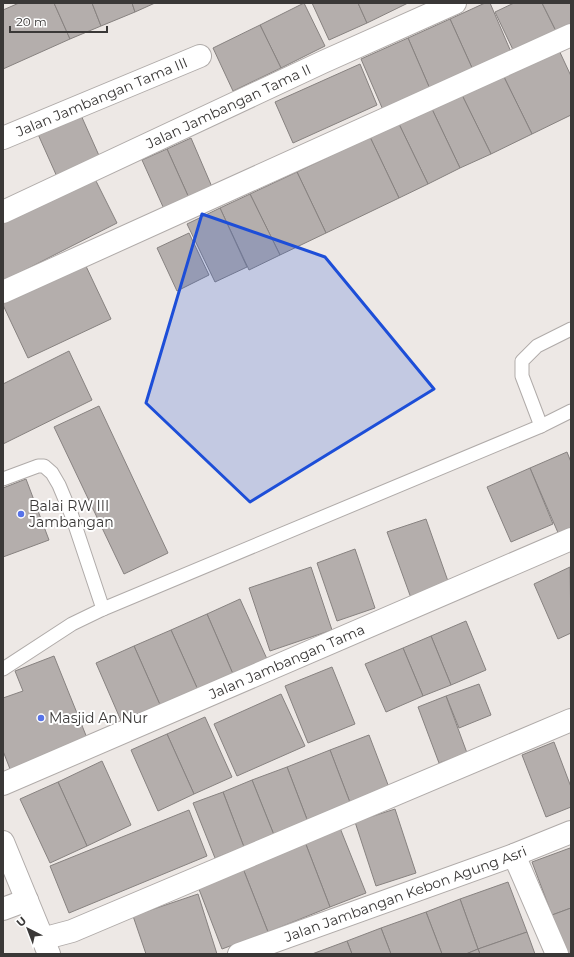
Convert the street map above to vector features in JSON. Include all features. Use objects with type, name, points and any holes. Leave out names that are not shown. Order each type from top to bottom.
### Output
[{"type":"street","name":"Jalan Jambangan Tama II","points":[[3,212],[330,59],[455,3]]},
{"type":"street","points":[[3,292],[571,35]]},
{"type":"street","name":"Jalan Jambangan Tama III","points":[[3,138],[200,56]]},
{"type":"street","name":"Jalan Jambangan Tama","points":[[3,784],[571,539]]},
{"type":"street","points":[[3,842],[45,946],[72,931],[571,720]]},
{"type":"street","name":"Jalan Jambangan Kebon Agung Asri","points":[[240,954],[514,855],[571,832]]},
{"type":"street","points":[[514,855],[557,954]]},
{"type":"street","points":[[3,910],[27,900]]},
{"type":"lane","points":[[541,426],[522,376],[522,361],[537,346],[571,329]]},
{"type":"lane","points":[[3,669],[72,624],[103,609],[541,426],[571,411]]},
{"type":"lane","points":[[3,479],[38,466],[44,466],[52,473],[59,485],[72,516],[103,609]]},
{"type":"highlighted area","points":[[202,214],[325,257],[434,389],[250,502],[146,403]]},
{"type":"building","points":[[19,3],[54,3],[70,39],[3,69],[3,10]]},
{"type":"building","points":[[54,3],[92,3],[101,26],[70,39]]},
{"type":"building","points":[[92,3],[132,3],[135,12],[101,26]]},
{"type":"building","points":[[132,3],[155,3],[135,12]]},
{"type":"building","points":[[304,3],[325,46],[281,68],[260,25]]},
{"type":"building","points":[[312,3],[358,3],[367,23],[329,40]]},
{"type":"building","points":[[358,3],[408,3],[367,23]]},
{"type":"building","points":[[485,3],[490,3],[511,52],[473,70],[450,19]]},
{"type":"building","points":[[514,3],[542,3],[558,35],[516,56],[495,12]]},
{"type":"building","points":[[542,3],[571,3],[571,29],[558,35]]},
{"type":"building","points":[[450,19],[473,70],[430,89],[408,38]]},
{"type":"building","points":[[260,25],[281,68],[233,91],[213,48]]},
{"type":"building","points":[[408,38],[430,89],[383,110],[361,59]]},
{"type":"building","points":[[557,46],[571,76],[571,115],[532,134],[502,73]]},
{"type":"building","points":[[360,64],[377,105],[293,143],[275,102]]},
{"type":"building","points":[[502,73],[532,134],[491,154],[461,93]]},
{"type":"building","points":[[461,93],[491,154],[460,168],[431,107]]},
{"type":"building","points":[[431,107],[460,168],[428,184],[398,122]]},
{"type":"building","points":[[80,113],[101,160],[58,179],[37,132]]},
{"type":"building","points":[[398,122],[428,184],[399,198],[370,137]]},
{"type":"building","points":[[370,137],[399,198],[326,233],[297,172]]},
{"type":"building","points":[[191,138],[212,187],[189,198],[167,149]]},
{"type":"building","points":[[167,149],[189,198],[164,209],[142,160]]},
{"type":"building","points":[[297,172],[326,233],[280,255],[250,194]]},
{"type":"building","points":[[94,177],[117,223],[3,281],[3,222]]},
{"type":"building","points":[[250,194],[280,255],[249,270],[220,208]]},
{"type":"building","points":[[220,208],[247,267],[215,282],[187,224]]},
{"type":"building","points":[[189,233],[209,275],[177,291],[157,248]]},
{"type":"building","points":[[84,262],[111,319],[28,358],[3,305],[3,301]]},
{"type":"building","points":[[69,351],[92,400],[3,444],[3,384]]},
{"type":"building","points":[[99,406],[168,553],[124,574],[54,427]]},
{"type":"building","points":[[567,452],[571,462],[571,529],[559,535],[530,468]]},
{"type":"building","points":[[530,468],[553,524],[511,542],[487,487]]},
{"type":"building","name":"Balai RW III Jambangan","points":[[26,479],[49,540],[3,557],[3,488]]},
{"type":"building","points":[[426,519],[449,584],[411,598],[387,532]]},
{"type":"building","points":[[355,549],[375,608],[337,621],[317,563]]},
{"type":"building","points":[[311,567],[332,630],[270,651],[249,588]]},
{"type":"building","points":[[570,567],[571,633],[558,639],[534,584]]},
{"type":"building","points":[[240,599],[267,659],[233,674],[207,614]]},
{"type":"building","points":[[207,614],[233,674],[198,690],[171,630]]},
{"type":"building","points":[[466,621],[486,670],[451,685],[431,636]]},
{"type":"building","points":[[171,630],[198,690],[161,707],[134,646]]},
{"type":"building","points":[[431,636],[451,685],[423,696],[403,648]]},
{"type":"building","points":[[134,646],[161,707],[122,723],[96,663]]},
{"type":"building","points":[[403,648],[423,696],[386,712],[365,664]]},
{"type":"building","name":"Masjid An Nur","points":[[54,656],[87,738],[10,769],[3,751],[3,698],[23,691],[15,671]]},
{"type":"building","points":[[332,667],[355,724],[308,743],[285,686]]},
{"type":"building","points":[[479,684],[491,715],[459,728],[446,696]]},
{"type":"building","points":[[281,694],[305,746],[237,776],[214,724]]},
{"type":"building","points":[[446,696],[467,753],[439,763],[418,707]]},
{"type":"building","points":[[205,717],[232,777],[194,794],[167,734]]},
{"type":"building","points":[[167,734],[194,794],[158,811],[131,750]]},
{"type":"building","points":[[369,735],[390,790],[351,805],[330,750]]},
{"type":"building","points":[[554,742],[571,787],[571,807],[546,817],[522,755]]},
{"type":"building","points":[[330,750],[351,805],[308,822],[287,767]]},
{"type":"building","points":[[102,761],[131,825],[87,846],[58,782]]},
{"type":"building","points":[[287,767],[308,822],[274,835],[252,780]]},
{"type":"building","points":[[252,780],[274,835],[244,847],[223,792]]},
{"type":"building","points":[[58,782],[87,846],[50,863],[20,799]]},
{"type":"building","points":[[223,792],[244,847],[215,858],[193,803]]},
{"type":"building","points":[[395,809],[416,873],[376,886],[355,822]]},
{"type":"building","points":[[189,810],[207,856],[69,913],[50,866]]},
{"type":"building","points":[[340,828],[366,893],[330,907],[305,842]]},
{"type":"building","points":[[305,842],[330,907],[268,932],[242,866]]},
{"type":"building","points":[[570,848],[571,908],[552,915],[532,862]]},
{"type":"building","points":[[242,866],[268,932],[222,949],[197,884]]},
{"type":"building","points":[[508,882],[527,932],[478,949],[460,899]]},
{"type":"building","points":[[198,894],[217,954],[146,954],[133,916]]},
{"type":"building","points":[[460,899],[478,949],[466,954],[442,954],[426,912]]},
{"type":"building","points":[[571,908],[571,954],[567,954],[552,915]]},
{"type":"building","points":[[426,912],[442,954],[391,954],[381,928]]},
{"type":"building","points":[[381,928],[391,954],[352,954],[347,941]]},
{"type":"building","points":[[527,932],[535,954],[480,954],[478,949]]},
{"type":"building","points":[[347,941],[352,954],[312,954]]},
{"type":"building","points":[[478,949],[480,954],[466,954]]},
{"type":"place","name":"Balai RW III Jambangan","points":[[21,514]]},
{"type":"place","name":"Masjid An Nur","points":[[41,718]]}]
